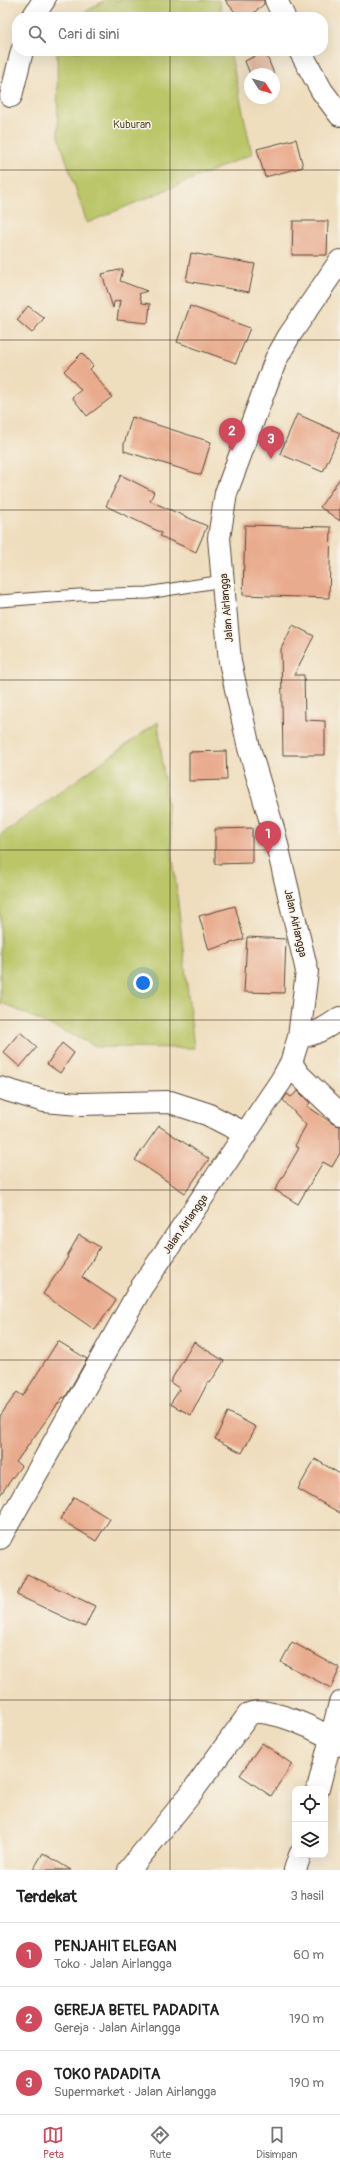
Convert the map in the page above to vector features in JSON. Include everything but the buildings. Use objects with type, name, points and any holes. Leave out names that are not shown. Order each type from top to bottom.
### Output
[{"type":"street","points":[[36,12],[44,0]]},
{"type":"street","points":[[276,0],[282,12]]},
{"type":"street","points":[[11,96],[21,56]]},
{"type":"street","points":[[303,56],[322,91],[340,115]]},
{"type":"street","name":"Jalan Airlangga","points":[[0,1538],[141,1288],[246,1134],[291,1063],[299,1037],[307,971],[274,832],[249,748],[230,662],[219,538],[228,488],[276,359],[293,330],[340,261]]},
{"type":"street","points":[[299,1037],[312,1035],[323,1030],[340,1018]]},
{"type":"street","points":[[291,1063],[299,1075],[340,1114]]},
{"type":"street","points":[[0,1088],[44,1101],[72,1103],[170,1102],[188,1106],[207,1114],[246,1134]]},
{"type":"street","points":[[319,1786],[336,1741],[340,1704]]},
{"type":"street","points":[[130,1870],[189,1796],[249,1714],[254,1712],[275,1714],[336,1741]]},
{"type":"street","points":[[295,1870],[299,1858]]},
{"type":"lane","points":[[0,602],[79,595],[147,593],[224,581]]},
{"type":"green space","points":[[105,0],[219,0],[222,12],[85,12]]},
{"type":"green space","name":"Kuburan","points":[[57,56],[231,56],[252,154],[87,223],[58,135]]},
{"type":"green space","points":[[158,722],[194,1048],[98,1047],[2,1003],[0,1006],[0,835]]},
{"type":"place","name":"GEREJA BETEL PADADITA","points":[[232,451]]},
{"type":"place","name":"TOKO PADADITA","points":[[271,459]]},
{"type":"place","name":"PENJAHIT ELEGAN","points":[[268,854]]}]
